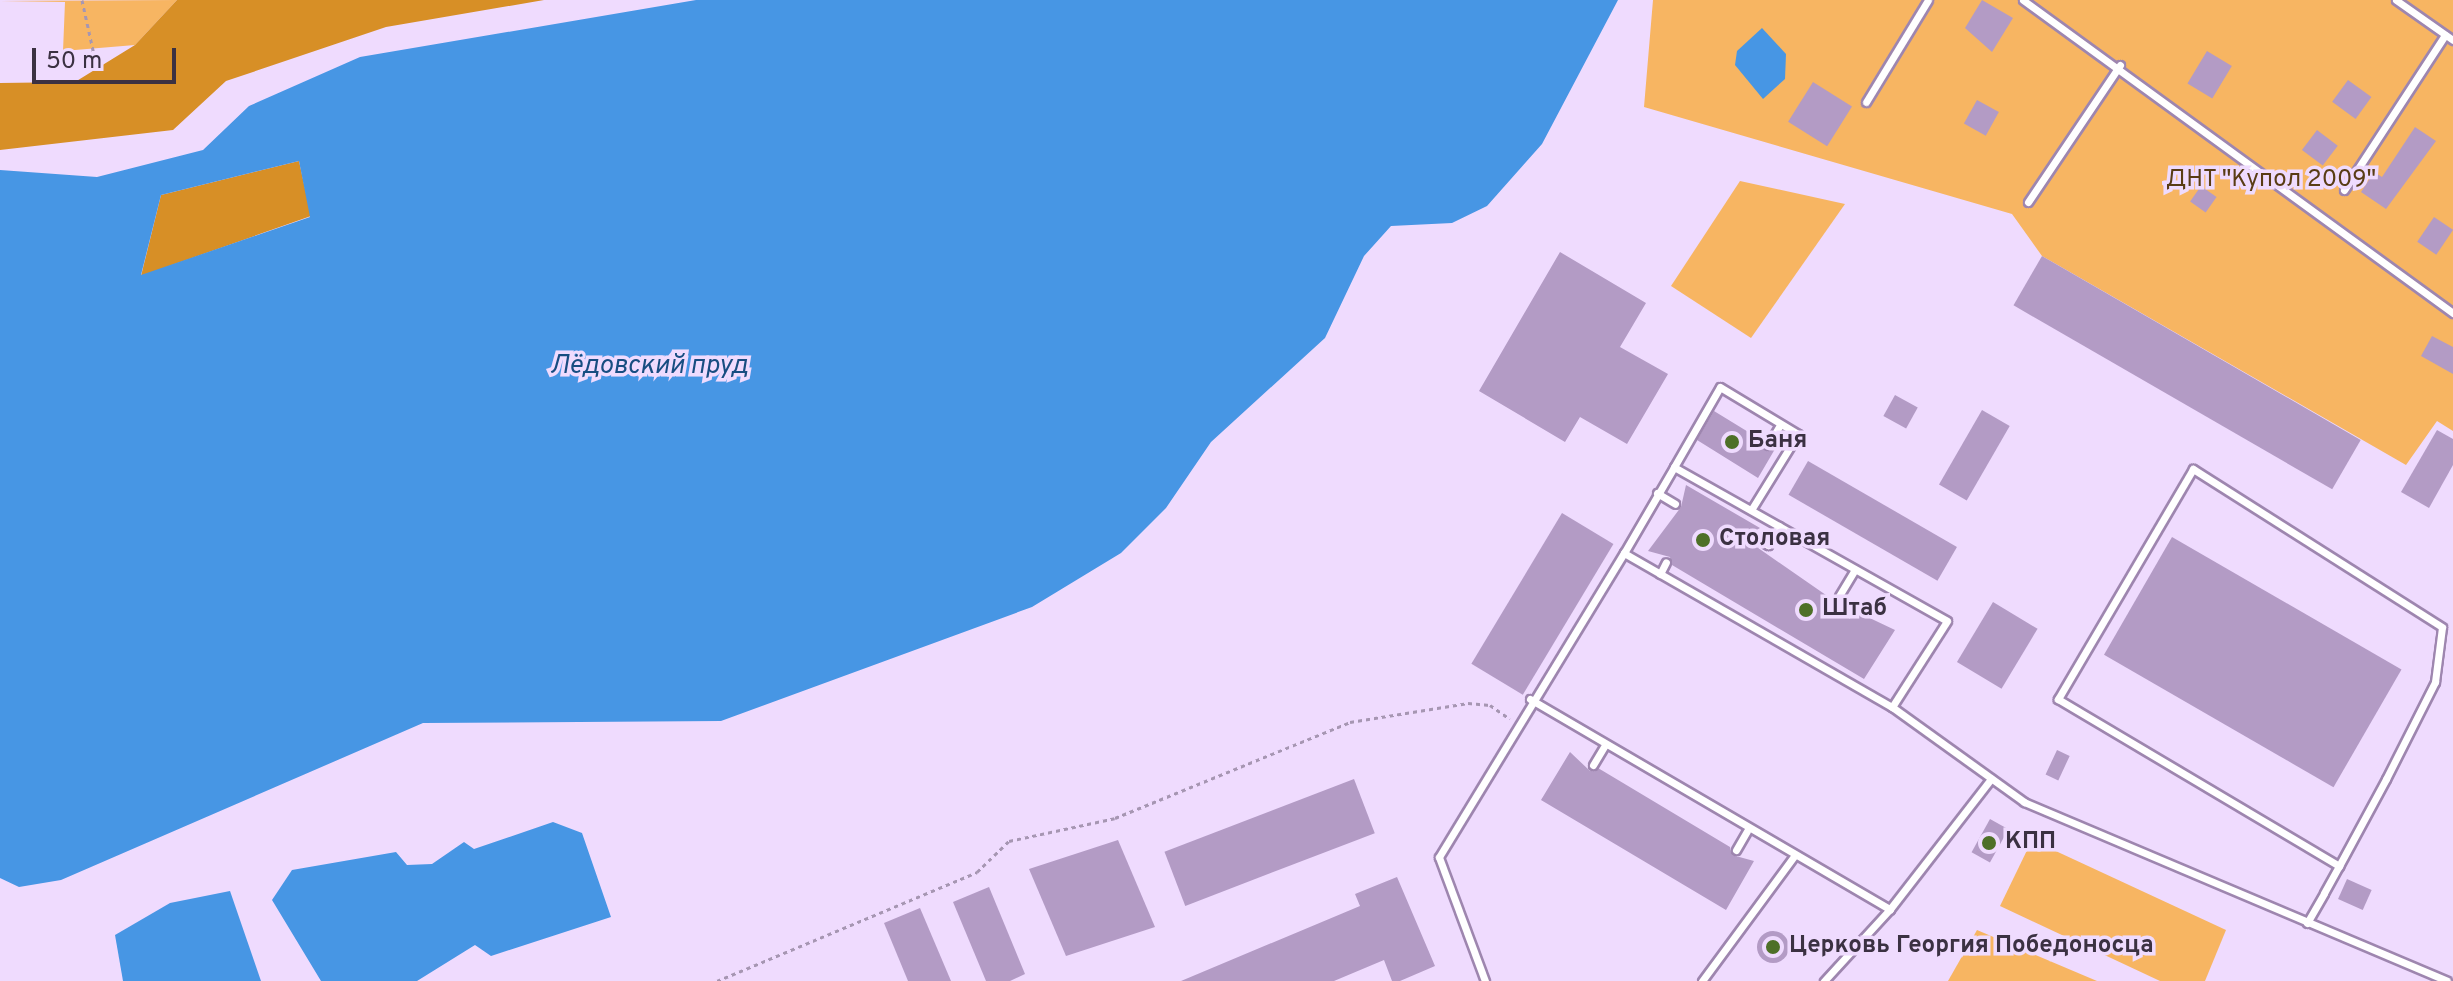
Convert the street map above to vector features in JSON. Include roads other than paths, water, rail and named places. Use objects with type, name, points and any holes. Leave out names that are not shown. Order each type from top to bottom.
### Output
[{"type":"lane","points":[[1866,102],[1928,0]]},
{"type":"lane","points":[[2023,0],[2120,65],[2453,313]]},
{"type":"lane","points":[[2396,0],[2453,40]]},
{"type":"lane","points":[[2344,190],[2445,35]]},
{"type":"lane","points":[[2028,202],[2120,65]]},
{"type":"lane","points":[[1485,981],[1439,857],[1530,699],[1707,416],[1720,387],[1798,434],[1751,510]]},
{"type":"lane","points":[[1768,445],[1780,425]]},
{"type":"lane","points":[[1674,467],[1947,621],[1892,707]]},
{"type":"lane","points":[[2307,923],[2339,866],[2435,682],[2442,627],[2193,469],[2058,699],[2339,866]]},
{"type":"lane","points":[[1657,493],[1675,504]]},
{"type":"lane","points":[[1755,538],[1768,545],[1779,526]]},
{"type":"lane","points":[[1624,553],[1892,707],[2024,802],[2447,981]]},
{"type":"lane","points":[[1660,574],[1666,562]]},
{"type":"lane","points":[[1839,596],[1855,569]]},
{"type":"lane","points":[[1530,699],[1747,831],[1890,909]]},
{"type":"lane","points":[[1593,765],[1605,745]]},
{"type":"lane","points":[[1824,981],[1890,909],[1991,779]]},
{"type":"lane","points":[[1736,850],[1747,831]]},
{"type":"lane","points":[[1702,981],[1794,856]]},
{"type":"water","name":"Лёдовский пруд","points":[[696,0],[1618,0],[1542,144],[1487,206],[1452,223],[1391,226],[1364,256],[1325,338],[1211,442],[1166,508],[1121,553],[1032,607],[721,721],[423,723],[61,880],[19,887],[0,878],[0,170],[97,177],[203,150],[249,106],[360,57]],"holes":[[[299,161],[310,217],[141,275],[161,195]]]},
{"type":"water","points":[[1762,28],[1786,54],[1785,79],[1763,99],[1735,65],[1737,51]]},
{"type":"water","points":[[553,822],[582,833],[611,917],[491,956],[475,945],[417,981],[321,981],[272,900],[292,870],[396,852],[407,865],[432,864],[464,842],[474,849]]},
{"type":"water","points":[[230,891],[261,981],[123,981],[115,935],[170,903]]},
{"type":"place","name":"Баня","points":[[1732,442]]},
{"type":"place","name":"Столовая","points":[[1703,540]]},
{"type":"place","name":"Штаб","points":[[1806,610]]},
{"type":"place","name":"КПП","points":[[1989,843]]},
{"type":"place","name":"Церковь Георгия Победоносца","points":[[1773,947]]},
{"type":"park label","name":"ДНТ \"Купол 2009\"","points":[[2271,181]]}]
